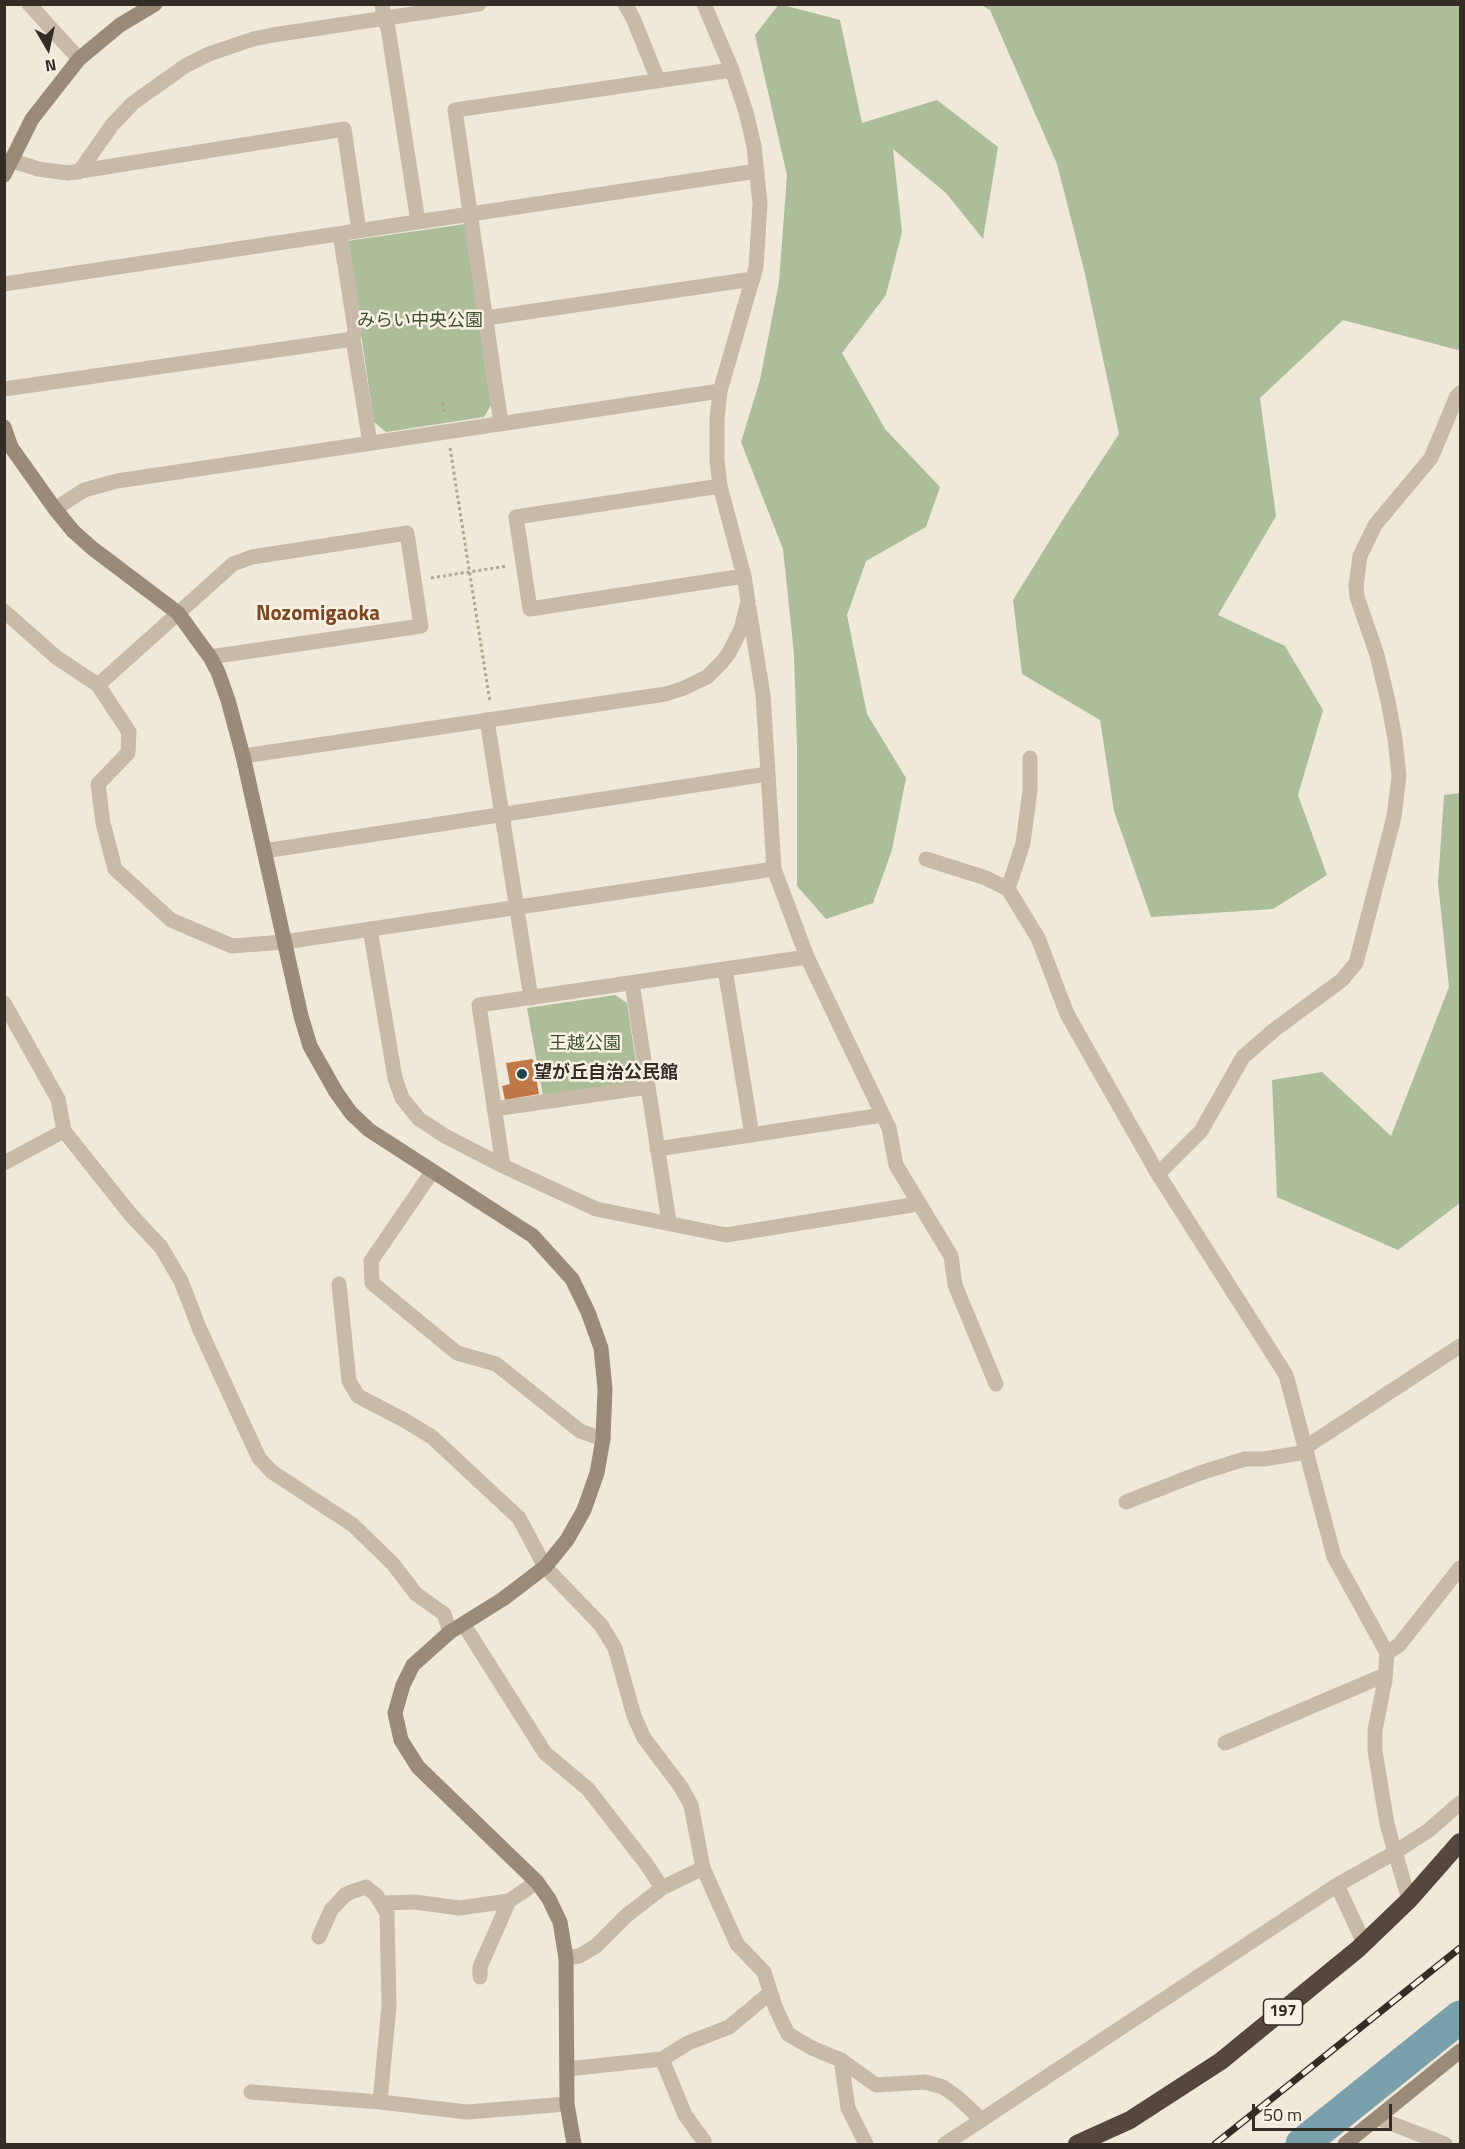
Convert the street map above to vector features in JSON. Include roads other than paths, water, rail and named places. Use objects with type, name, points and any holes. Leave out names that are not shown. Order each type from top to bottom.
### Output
[{"type":"highway","name":"197","points":[[1077,2145],[1130,2121],[1221,2061],[1364,1943],[1409,1900],[1461,1842]]},
{"type":"street","points":[[29,4],[79,60]]},
{"type":"street","points":[[155,4],[120,25],[79,60],[32,119],[7,167],[79,172],[344,129],[359,231]]},
{"type":"street","points":[[79,172],[112,125],[133,103],[185,66],[209,54],[253,39],[383,12],[479,4]]},
{"type":"street","points":[[625,4],[658,80]]},
{"type":"street","points":[[704,4],[732,70],[752,135],[757,171],[758,255],[720,391],[716,434],[720,486],[744,576],[763,695],[774,869],[807,957],[883,1115],[896,1165],[951,1256],[955,1285],[996,1384]]},
{"type":"street","points":[[383,12],[388,28],[418,222]]},
{"type":"street","points":[[501,423],[455,110],[732,70]]},
{"type":"street","points":[[4,284],[757,171]]},
{"type":"street","points":[[340,234],[355,330],[353,339],[370,443]]},
{"type":"street","points":[[486,318],[753,279]]},
{"type":"street","points":[[4,389],[353,339]]},
{"type":"street","points":[[55,509],[84,490],[117,481],[720,391]]},
{"type":"street","points":[[1158,1174],[1201,1131],[1243,1057],[1274,1030],[1342,980],[1356,963],[1394,817],[1399,776],[1388,701],[1377,655],[1357,597],[1356,586],[1360,556],[1370,532],[1380,518],[1431,458],[1457,396],[1461,393]]},
{"type":"street","points":[[4,427],[11,447],[73,531],[177,613],[210,657],[218,672],[243,756],[301,1016],[310,1046],[336,1092],[351,1113],[369,1130],[532,1236],[572,1279],[588,1312],[601,1348],[605,1389],[603,1439],[597,1473],[584,1510],[567,1540],[545,1567],[503,1599],[450,1632],[413,1665],[403,1685],[395,1713],[401,1740],[418,1767],[537,1882],[549,1899],[560,1922],[566,1958],[567,2104],[574,2145]]},
{"type":"street","points":[[720,486],[516,517],[530,609],[744,576]]},
{"type":"street","points":[[98,685],[232,564],[252,557],[407,533],[421,626],[210,657]]},
{"type":"street","points":[[243,756],[489,713],[666,694],[707,677],[722,662],[741,629],[748,602]]},
{"type":"street","points":[[4,611],[57,657],[98,685],[129,732],[128,753],[98,784],[103,823],[115,869],[171,920],[232,946],[284,942],[774,869]]},
{"type":"street","points":[[489,713],[502,815],[531,998]]},
{"type":"street","points":[[1008,890],[1023,843],[1030,790],[1030,758]]},
{"type":"street","points":[[264,851],[767,774]]},
{"type":"street","points":[[926,859],[986,878],[1008,890],[1038,938],[1067,1014],[1158,1174],[1286,1376],[1334,1557],[1388,1653],[1375,1730],[1376,1751],[1387,1824],[1409,1900]]},
{"type":"street","points":[[370,929],[394,1078],[402,1098],[419,1119],[445,1136],[503,1166],[596,1209],[726,1235],[918,1204]]},
{"type":"street","points":[[503,1166],[479,1005],[807,957]]},
{"type":"street","points":[[725,969],[752,1135]]},
{"type":"street","points":[[632,983],[669,1222]]},
{"type":"street","points":[[4,1003],[58,1099],[64,1131],[131,1215],[161,1247],[181,1281],[200,1330],[259,1458],[272,1472],[353,1525],[393,1564],[416,1594],[444,1614],[450,1632]]},
{"type":"street","points":[[494,1109],[648,1087]]},
{"type":"street","points":[[657,1149],[883,1115]]},
{"type":"street","points":[[4,1163],[64,1131]]},
{"type":"street","points":[[432,1172],[371,1261],[372,1283],[457,1353],[496,1364],[580,1431],[603,1439]]},
{"type":"street","points":[[339,1284],[349,1381],[358,1396],[432,1437],[519,1518],[545,1567],[601,1624],[615,1648],[634,1716],[641,1731],[691,1804],[703,1868],[737,1944],[764,1972],[770,1993],[788,2034],[812,2048],[841,2060],[876,2085],[925,2082],[943,2087],[982,2120]]},
{"type":"street","points":[[1126,1502],[1200,1473],[1245,1459],[1264,1460],[1306,1450],[1461,1346]]},
{"type":"street","points":[[1388,1653],[1399,1645],[1461,1568]]},
{"type":"street","points":[[464,1625],[545,1753],[588,1789],[647,1864],[662,1888]]},
{"type":"street","points":[[1225,1743],[1385,1675]]},
{"type":"street","points":[[945,2145],[1337,1886],[1429,1830],[1461,1803]]},
{"type":"street","points":[[566,1958],[579,1956],[596,1946],[626,1916],[662,1888],[703,1868]]},
{"type":"street","points":[[381,1903],[415,1902],[459,1908],[509,1901],[537,1882]]},
{"type":"street","points":[[1337,1886],[1364,1943]]},
{"type":"street","points":[[319,1937],[331,1910],[345,1894],[366,1887],[376,1895],[387,1913],[389,2006],[380,2102]]},
{"type":"street","points":[[480,1977],[480,1967],[509,1901]]},
{"type":"street","points":[[567,2069],[662,2059],[688,2043],[729,2027],[770,1993]]},
{"type":"street","points":[[1345,2145],[1461,2051]]},
{"type":"street","points":[[662,2059],[686,2115],[704,2141]]},
{"type":"street","points":[[841,2060],[848,2108],[866,2145]]},
{"type":"street","points":[[251,2092],[380,2102],[467,2112],[567,2104]]},
{"type":"street","points":[[1377,2118],[1445,2145]]},
{"type":"waterway","points":[[1302,2144],[1460,2017]]},
{"type":"railway","points":[[1215,2144],[1460,1948]]},
{"type":"place","name":"望が丘自治公民館","points":[[522,1074]]},
{"type":"district","name":"Nozomigaoka","points":[[318,615]]},
{"type":"park label","name":"みらい中央公園","points":[[420,322]]},
{"type":"park label","name":"王越公園","points":[[585,1045]]}]
